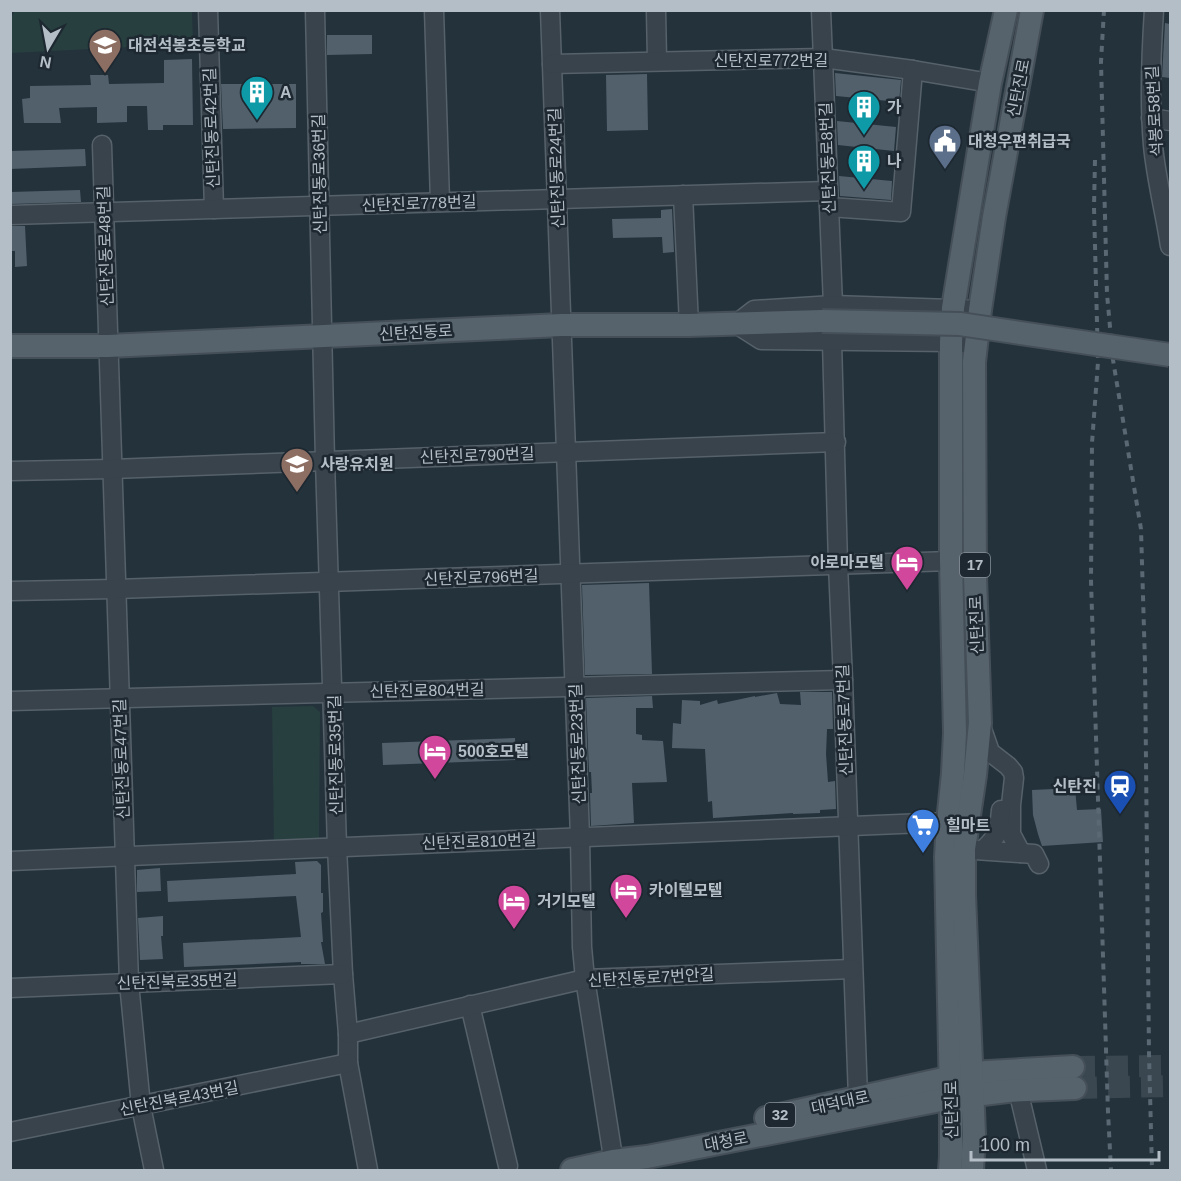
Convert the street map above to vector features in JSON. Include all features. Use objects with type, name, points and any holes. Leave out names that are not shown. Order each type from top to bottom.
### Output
[{"type":"main road","name":"신탄진로","points":[[972,1170],[974,1134],[961,1085],[946,857],[955,734],[951,561],[951,342],[953,308],[978,154],[1006,10]]},
{"type":"main road","name":"신탄진로","points":[[950,1170],[951,1138],[961,1085],[964,895],[974,850],[975,775],[980,723],[975,576],[974,362],[997,199],[1032,10]]},
{"type":"main road","points":[[978,154],[984,168],[985,178],[982,198],[985,204],[990,204],[997,199]]},
{"type":"main road","name":"신탄진동로","points":[[10,346],[108,346],[561,325],[689,326],[829,322],[960,324],[1170,356]]},
{"type":"main road","name":"대덕대로","points":[[614,1166],[647,1143],[858,1098],[961,1085],[1074,1077],[1018,1090],[961,1085]]},
{"type":"main road","name":"대청로","points":[[572,1170],[614,1166],[647,1157],[911,1105],[961,1085]]},
{"type":"main road","points":[[911,1105],[934,1116],[951,1138]]},
{"type":"street","name":"신탄진동로42번길","points":[[208,10],[214,209]]},
{"type":"street","name":"신탄진동로36번길","points":[[315,10],[322,337]]},
{"type":"street","points":[[434,10],[440,202]]},
{"type":"street","name":"신탄진동로24번길","points":[[550,10],[561,325]]},
{"type":"street","points":[[656,10],[657,62]]},
{"type":"street","name":"신탄진동로8번길","points":[[821,10],[829,199],[829,322]]},
{"type":"street","name":"석봉로58번길","points":[[1154,10],[1151,59],[1153,148],[1170,234]]},
{"type":"street","name":"신탄진로772번길","points":[[552,64],[823,58],[990,83]]},
{"type":"street","name":"신탄진로778번길","points":[[10,215],[683,195],[829,199],[901,212],[914,70]]},
{"type":"street","points":[[1151,118],[1170,122]]},
{"type":"street","name":"신탄진동로48번길","points":[[102,146],[108,346]]},
{"type":"street","points":[[683,195],[689,326]]},
{"type":"street","points":[[829,322],[953,308],[980,310]]},
{"type":"street","points":[[829,322],[976,344]]},
{"type":"street","name":"신탄진동로7번길","points":[[829,322],[836,442],[838,565],[858,1098]]},
{"type":"street","name":"신탄진동로23번길","points":[[561,325],[582,947],[614,1166]]},
{"type":"street","name":"신탄진동로35번길","points":[[322,337],[337,847],[343,974],[348,1064],[368,1170]]},
{"type":"street","name":"신탄진동로47번길","points":[[108,346],[129,983],[141,1106],[154,1170]]},
{"type":"street","name":"신탄진로790번길","points":[[10,471],[836,442]]},
{"type":"street","name":"신탄진로796번길","points":[[10,591],[951,561]]},
{"type":"street","name":"신탄진로804번길","points":[[10,701],[843,680]]},
{"type":"street","points":[[974,850],[993,840],[999,831],[1004,784],[1004,774],[990,752],[980,723]]},
{"type":"street","points":[[990,752],[1013,772],[1011,834],[1021,853]]},
{"type":"street","name":"신탄진로810번길","points":[[10,861],[948,822]]},
{"type":"street","points":[[974,850],[1034,854],[1039,864]]},
{"type":"street","name":"신탄진동로7번안길","points":[[348,1034],[585,979],[852,969]]},
{"type":"street","name":"신탄진북로35번길","points":[[10,988],[343,974]]},
{"type":"street","points":[[470,1005],[508,1166]]},
{"type":"street","name":"신탄진북로43번길","points":[[10,1131],[348,1064]]},
{"type":"street","points":[[1018,1090],[1037,1170]]},
{"type":"green space","points":[[15,10],[192,11],[193,44],[11,53],[11,18]]},
{"type":"green space","points":[[313,706],[320,712],[319,838],[312,846],[274,848],[272,707]]},
{"type":"building","points":[[1165,23],[1170,24],[1170,78],[1162,77]]},
{"type":"building","points":[[327,35],[372,35],[372,54],[327,55]]},
{"type":"building","points":[[192,59],[193,125],[163,125],[163,130],[148,130],[147,106],[127,106],[127,122],[97,123],[97,107],[59,108],[61,123],[24,123],[22,99],[30,98],[30,86],[91,85],[90,75],[108,75],[109,84],[164,83],[164,60]]},
{"type":"building","points":[[835,73],[901,80],[899,102],[836,96]]},
{"type":"building","points":[[647,74],[648,130],[607,131],[606,75]]},
{"type":"building","points":[[221,84],[296,84],[296,128],[223,129]]},
{"type":"building","name":"가","points":[[837,121],[896,127],[894,151],[838,145]]},
{"type":"building","points":[[85,149],[86,166],[10,169],[10,151]]},
{"type":"building","name":"나","points":[[839,176],[892,181],[891,200],[840,196]]},
{"type":"building","points":[[80,190],[81,202],[10,204],[10,192]]},
{"type":"building","points":[[672,209],[674,252],[663,253],[662,237],[613,238],[612,219],[661,218],[661,210]]},
{"type":"building","points":[[10,226],[25,226],[27,266],[15,267],[15,251],[10,251]]},
{"type":"building","points":[[649,583],[652,674],[585,675],[582,585]]},
{"type":"building","points":[[800,692],[832,692],[833,729],[827,729],[826,754],[828,782],[835,781],[836,809],[820,810],[820,813],[713,818],[712,801],[708,802],[705,749],[672,748],[673,723],[681,724],[682,700],[700,701],[700,705],[717,700],[718,704],[777,693],[780,704],[801,705]]},
{"type":"building","points":[[652,696],[653,708],[636,708],[636,734],[642,735],[642,740],[663,741],[667,782],[632,783],[634,823],[591,826],[590,793],[592,793],[586,698]]},
{"type":"building","points":[[515,738],[516,760],[383,765],[382,743]]},
{"type":"building","points":[[1075,788],[1077,810],[1101,809],[1103,842],[1042,846],[1033,815],[1032,790]]},
{"type":"building","points":[[317,861],[321,865],[323,942],[321,942],[325,964],[301,964],[301,962],[184,967],[183,943],[301,937],[296,896],[168,902],[167,881],[296,874],[295,862]]},
{"type":"building","points":[[160,868],[161,891],[137,892],[137,870]]},
{"type":"building","points":[[163,916],[163,936],[161,936],[163,959],[140,960],[138,918]]},
{"type":"tunnel","points":[[1073,1067],[1170,1066]]},
{"type":"tunnel","points":[[1075,1088],[1170,1086]]},
{"type":"railway","points":[[1104,10],[1101,62],[1107,294],[1113,360],[1141,529],[1152,1170]]},
{"type":"railway","points":[[1095,160],[1098,362],[1092,443],[1091,581],[1111,1170]]},
{"type":"place","name":"대전석봉초등학교","points":[[105,74]]},
{"type":"place","name":"A","points":[[257,121]]},
{"type":"place","name":"가","points":[[864,136]]},
{"type":"place","name":"대청우편취급국","points":[[945,170]]},
{"type":"place","name":"나","points":[[864,190]]},
{"type":"place","name":"사랑유치원","points":[[297,493]]},
{"type":"place","name":"아로마모텔","points":[[907,591]]},
{"type":"place","name":"500호모텔","points":[[435,780]]},
{"type":"place","name":"신탄진","points":[[1120,815]]},
{"type":"place","name":"힐마트","points":[[923,854]]},
{"type":"place","name":"카이텔모텔","points":[[626,919]]},
{"type":"place","name":"거기모텔","points":[[514,930]]}]
